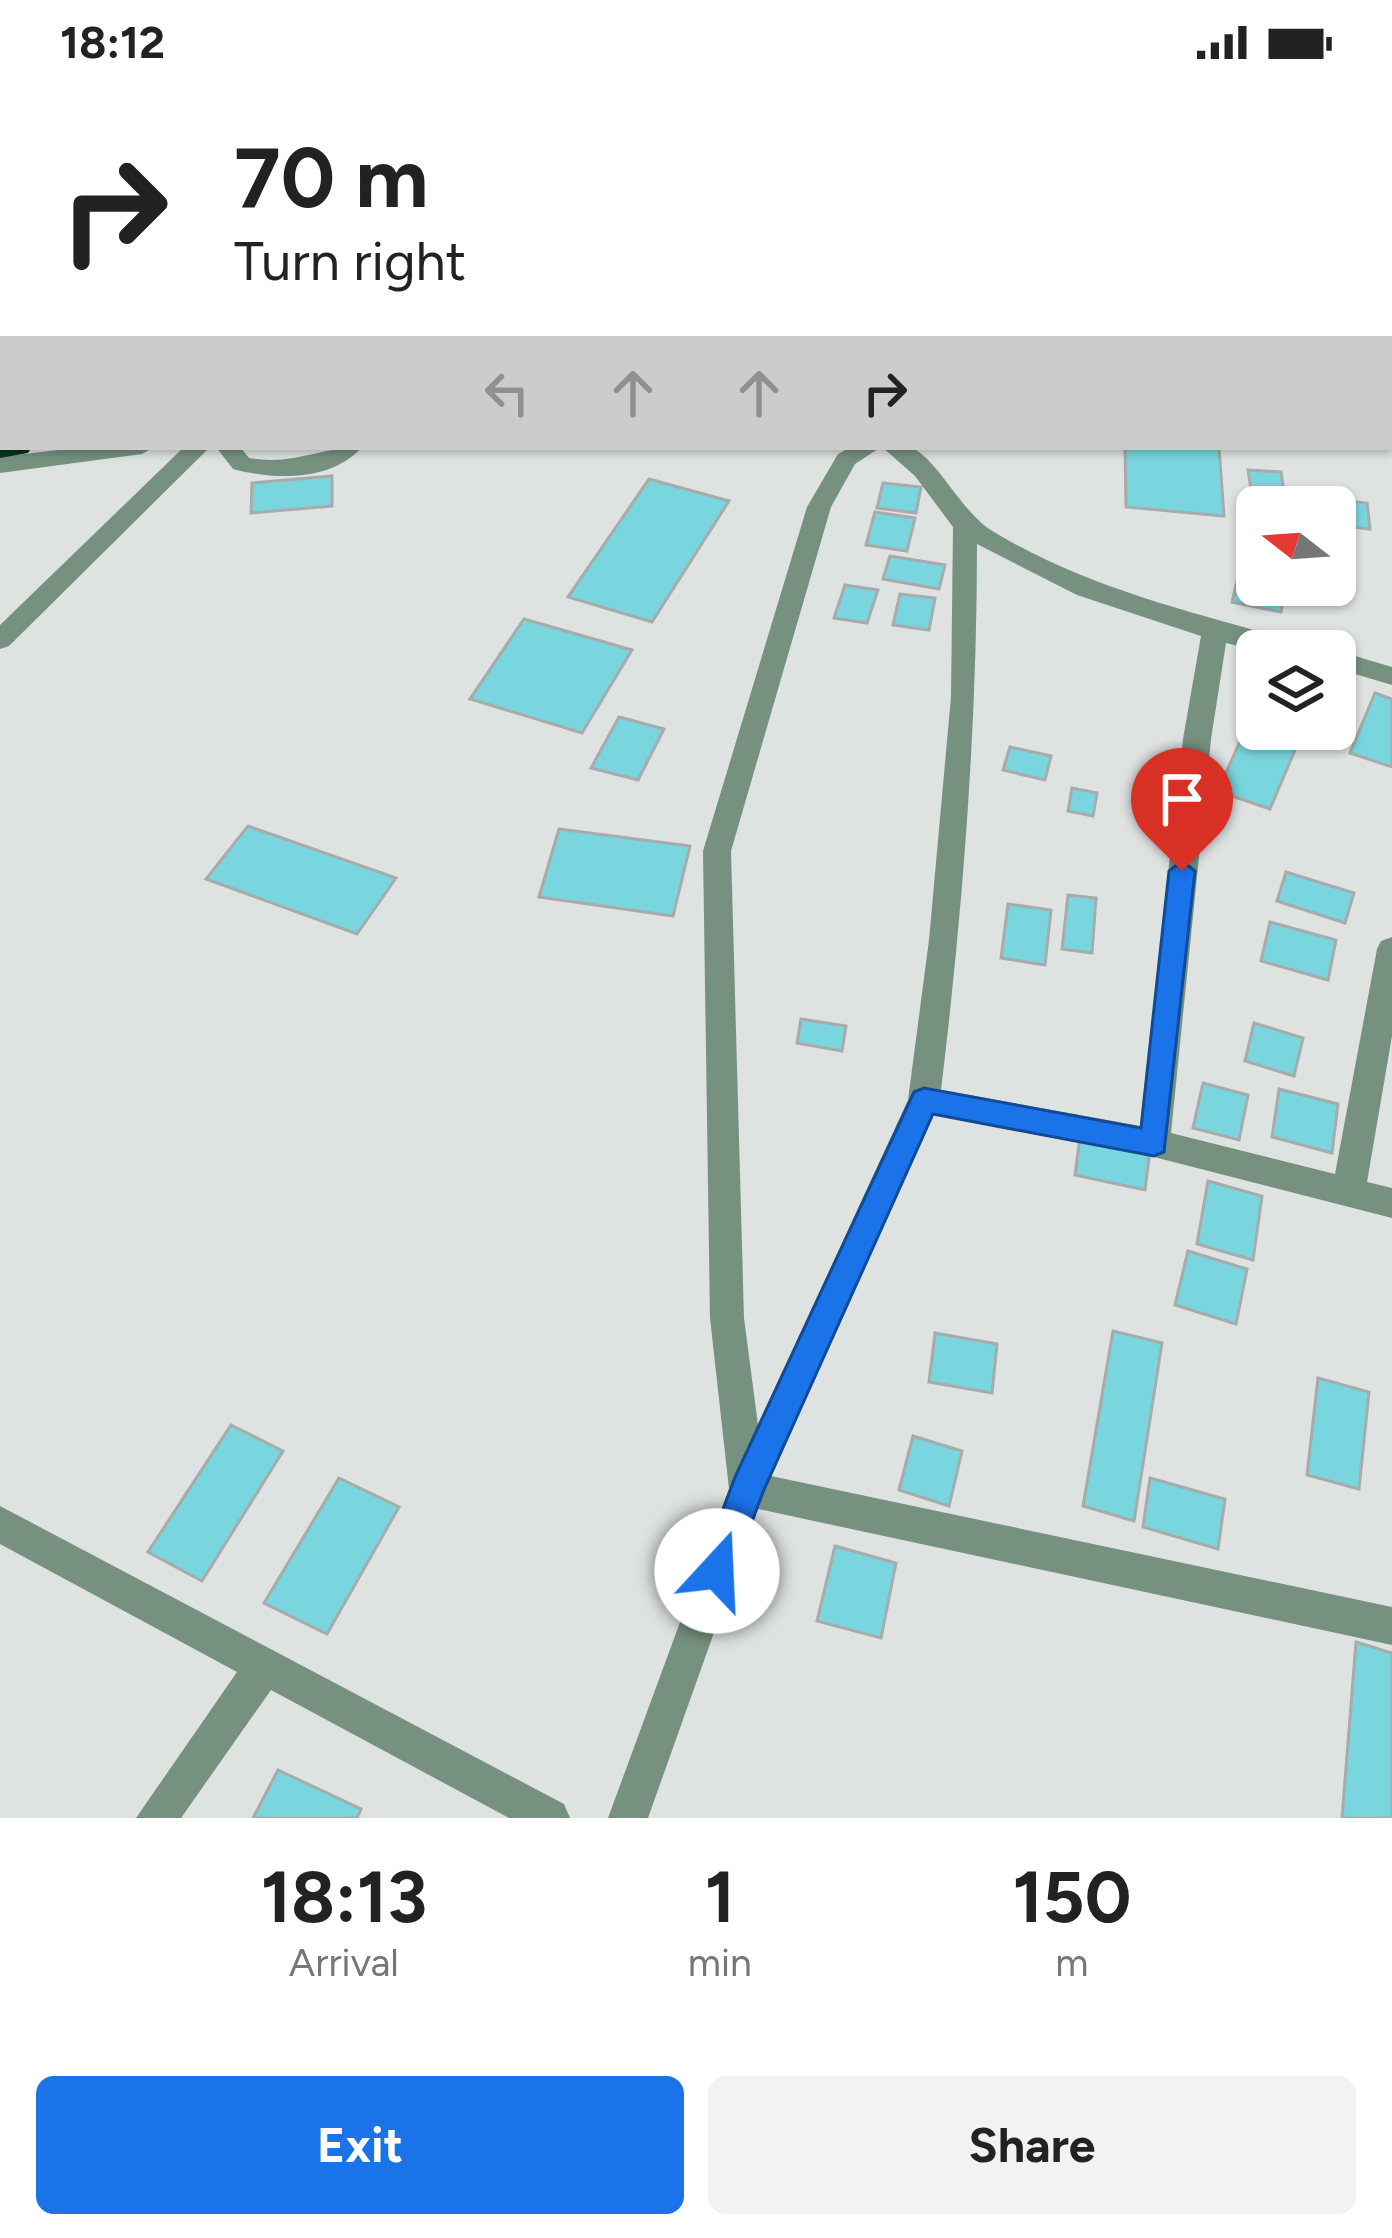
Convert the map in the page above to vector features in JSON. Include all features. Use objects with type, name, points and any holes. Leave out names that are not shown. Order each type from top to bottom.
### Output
[{"type":"street","points":[[0,465],[118,450]]},
{"type":"street","points":[[0,640],[195,450]]},
{"type":"street","points":[[230,450],[242,464],[272,469],[314,466],[344,450]]},
{"type":"street","points":[[747,1489],[727,1318],[717,851],[819,507],[846,459],[863,450]]},
{"type":"street","points":[[898,450],[923,471],[964,526],[1104,597],[1236,638]]},
{"type":"street","points":[[628,1818],[747,1489],[924,1100],[944,940],[962,720],[964,526]]},
{"type":"street","points":[[1154,1143],[1195,761],[1215,633]]},
{"type":"street","points":[[1356,665],[1392,676]]},
{"type":"street","points":[[1349,1190],[1392,949]]},
{"type":"street","points":[[924,1100],[1154,1143],[1392,1203]]},
{"type":"street","points":[[747,1489],[1392,1626]]},
{"type":"street","points":[[0,1524],[550,1818]]},
{"type":"street","points":[[156,1818],[265,1665]]},
{"type":"building","points":[[1125,450],[1219,450],[1224,516],[1126,507]]},
{"type":"building","points":[[1248,470],[1281,472],[1283,486],[1251,486]]},
{"type":"building","points":[[332,476],[332,506],[251,513],[252,483]]},
{"type":"building","points":[[649,479],[729,501],[652,622],[568,597]]},
{"type":"building","points":[[883,483],[921,487],[916,513],[877,508]]},
{"type":"building","points":[[1356,502],[1367,503],[1370,529],[1356,527]]},
{"type":"building","points":[[875,512],[915,518],[907,551],[866,545]]},
{"type":"building","points":[[890,556],[945,565],[939,589],[883,579]]},
{"type":"building","points":[[845,585],[878,590],[867,623],[834,618]]},
{"type":"building","points":[[900,594],[935,598],[929,630],[893,625]]},
{"type":"building","points":[[1252,606],[1282,606],[1281,612]]},
{"type":"building","points":[[524,619],[632,650],[582,733],[470,699]]},
{"type":"building","points":[[1375,693],[1392,699],[1392,767],[1350,753],[1356,750],[1356,739]]},
{"type":"building","points":[[619,717],[664,729],[638,780],[591,768]]},
{"type":"building","points":[[1010,747],[1051,756],[1045,780],[1003,770]]},
{"type":"building","points":[[1236,750],[1295,750],[1270,809],[1218,791]]},
{"type":"building","points":[[1072,788],[1097,793],[1093,816],[1068,811]]},
{"type":"building","points":[[248,826],[396,878],[357,934],[206,879]]},
{"type":"building","points":[[559,829],[690,846],[673,916],[539,897]]},
{"type":"building","points":[[1286,872],[1354,893],[1345,923],[1277,901]]},
{"type":"building","points":[[1068,895],[1096,898],[1092,953],[1062,949]]},
{"type":"building","points":[[1008,904],[1051,910],[1045,965],[1001,958]]},
{"type":"building","points":[[1270,922],[1336,940],[1328,980],[1261,961]]},
{"type":"building","points":[[801,1019],[846,1026],[842,1051],[797,1043]]},
{"type":"building","points":[[1254,1023],[1303,1038],[1294,1076],[1245,1061]]},
{"type":"building","points":[[1203,1083],[1248,1095],[1239,1140],[1193,1128]]},
{"type":"building","points":[[1279,1089],[1338,1104],[1332,1153],[1272,1137]]},
{"type":"building","points":[[1080,1137],[1150,1151],[1145,1190],[1075,1175]]},
{"type":"building","points":[[1208,1181],[1262,1196],[1253,1260],[1197,1244]]},
{"type":"building","points":[[1188,1251],[1247,1269],[1236,1324],[1175,1305]]},
{"type":"building","points":[[1113,1331],[1162,1343],[1134,1521],[1083,1506]]},
{"type":"building","points":[[935,1333],[997,1344],[992,1393],[929,1382]]},
{"type":"building","points":[[1318,1378],[1369,1392],[1359,1489],[1307,1475]]},
{"type":"building","points":[[231,1425],[283,1451],[202,1581],[148,1552]]},
{"type":"building","points":[[913,1436],[962,1451],[949,1506],[899,1490]]},
{"type":"building","points":[[339,1478],[399,1507],[327,1634],[264,1603]]},
{"type":"building","points":[[1150,1478],[1225,1499],[1218,1549],[1143,1527]]},
{"type":"building","points":[[835,1546],[896,1563],[881,1638],[817,1621]]},
{"type":"building","points":[[1356,1642],[1392,1653],[1392,1818],[1342,1818]]},
{"type":"building","points":[[278,1770],[361,1809],[357,1818],[253,1818]]},
{"type":"route","points":[[717,1571],[747,1489],[924,1100],[1154,1143],[1182,871]]}]
